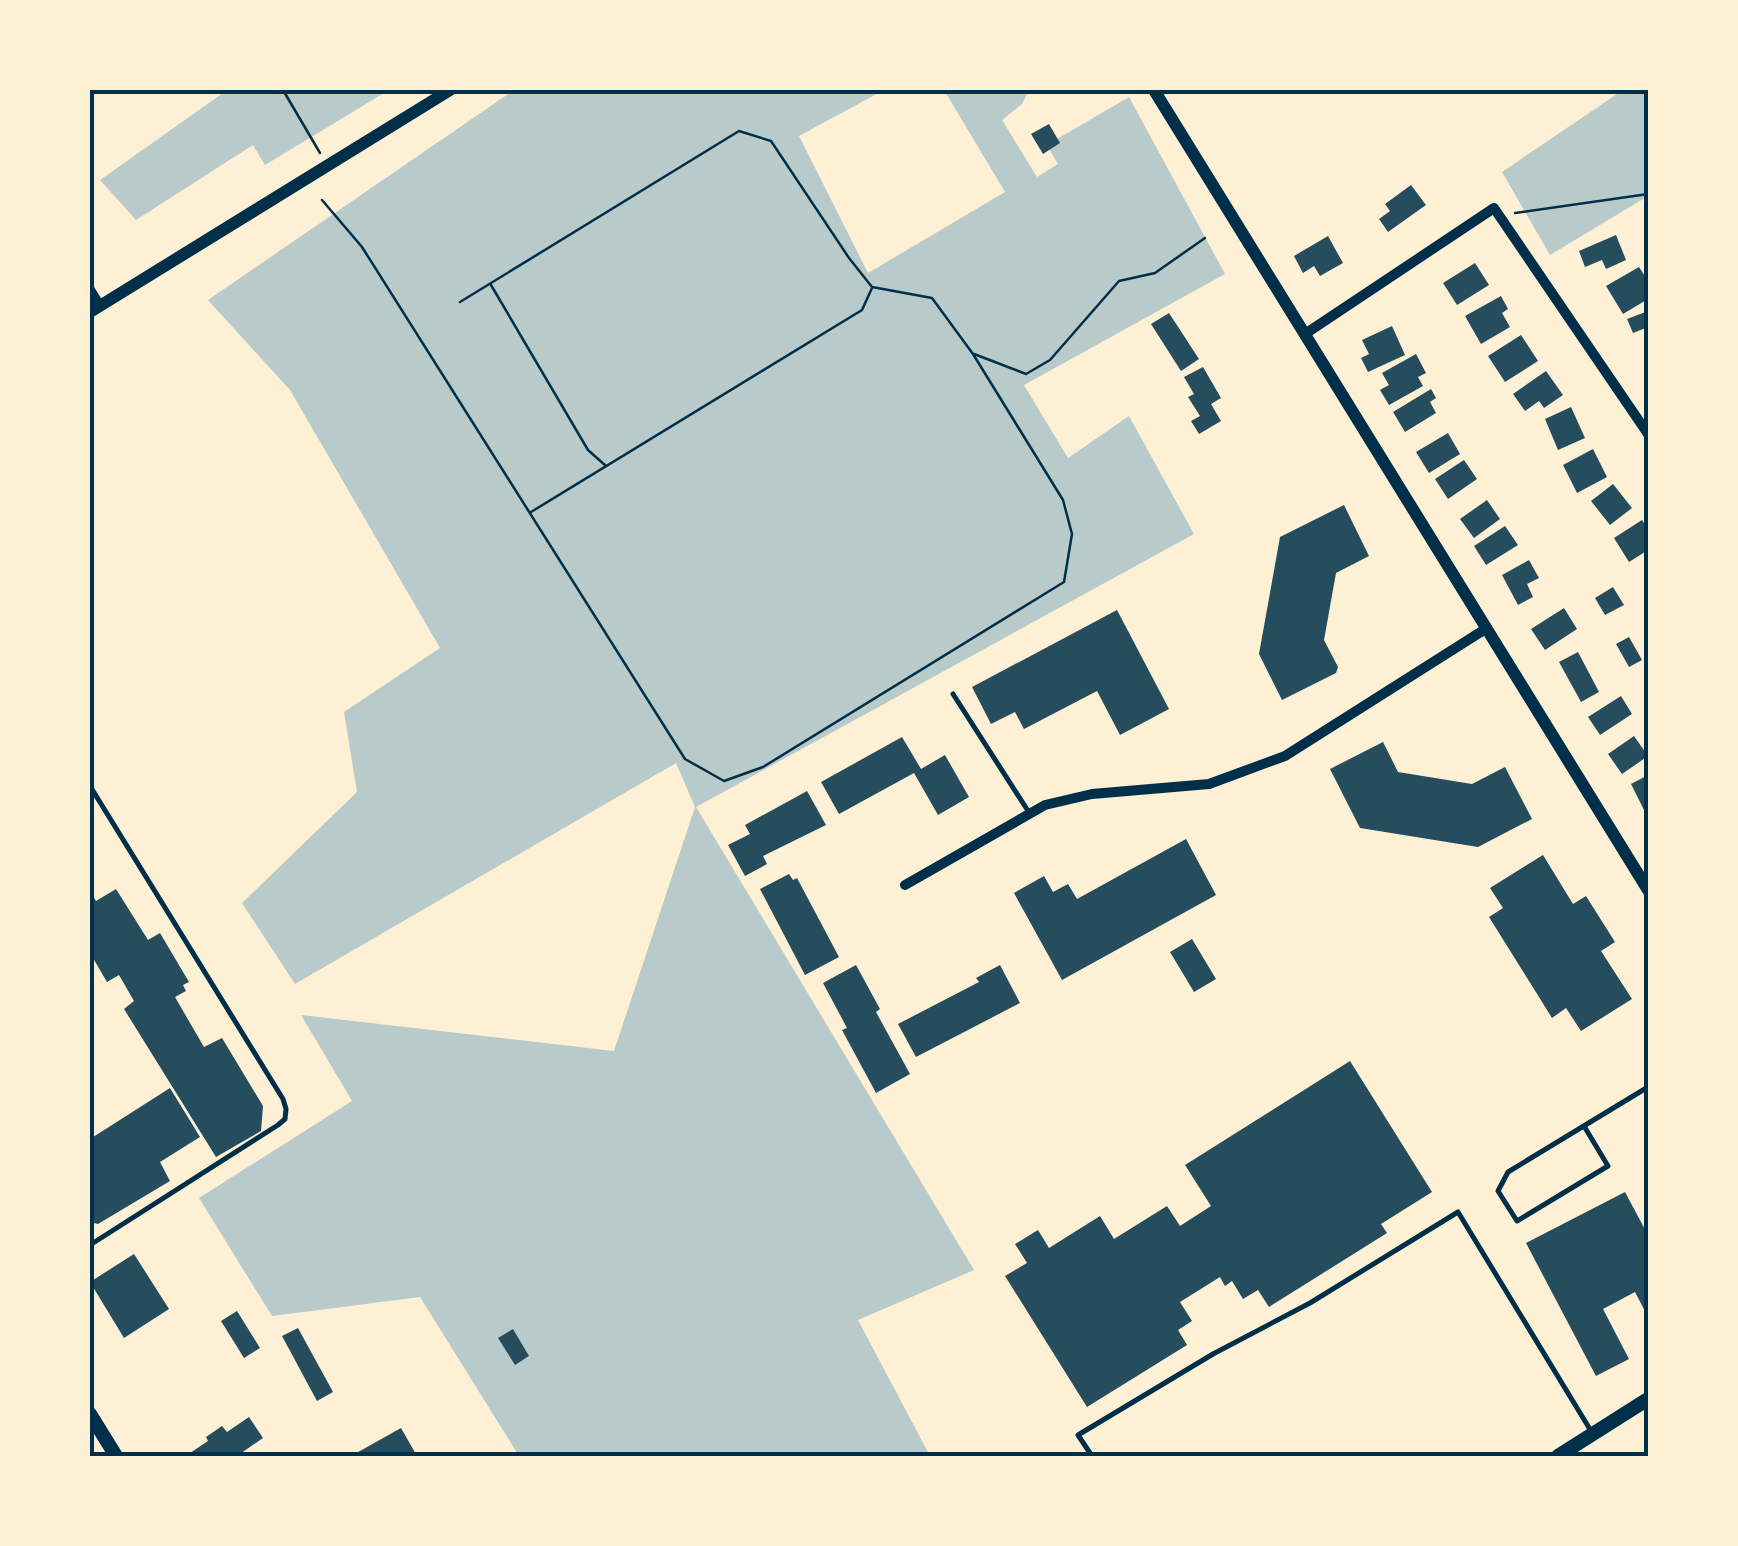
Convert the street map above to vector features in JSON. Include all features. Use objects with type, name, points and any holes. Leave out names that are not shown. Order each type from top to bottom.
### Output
[{"type":"main road","points":[[1558,1456],[1648,1398]]},
{"type":"main road","points":[[90,1414],[116,1456]]},
{"type":"street","points":[[90,290],[95,309],[450,90]]},
{"type":"street","points":[[1154,90],[1648,890]]},
{"type":"street","points":[[1305,334],[1496,212],[1648,434]]},
{"type":"street","points":[[905,885],[1045,805],[1092,794],[1209,784],[1284,756],[1486,628]]},
{"type":"lane","points":[[953,694],[1030,814]]},
{"type":"lane","points":[[90,786],[286,1109],[282,1122],[90,1244]]},
{"type":"lane","points":[[1584,1126],[1608,1166],[1517,1221],[1498,1191],[1508,1172],[1648,1087]]},
{"type":"lane","points":[[1092,1456],[1078,1435],[1214,1354],[1310,1303],[1458,1212],[1592,1433]]},
{"type":"path","points":[[283,90],[326,167]]},
{"type":"path","points":[[322,200],[362,247],[685,758],[724,781],[763,766],[1064,582],[1072,534],[1063,500],[973,354],[932,298],[872,287],[770,142],[740,131],[460,302]]},
{"type":"path","points":[[1496,212],[1648,194]]},
{"type":"path","points":[[973,354],[1026,374],[1050,360],[1119,280],[1155,273],[1205,238]]},
{"type":"path","points":[[490,284],[588,450],[606,466]]},
{"type":"path","points":[[530,513],[862,310],[872,287]]},
{"type":"shaded area","points":[[222,90],[389,90],[265,165],[253,145],[136,220],[100,180],[223,93]]},
{"type":"shaded area","points":[[514,90],[884,90],[799,136],[868,273],[1005,192],[944,90],[1029,90],[1022,104],[1002,120],[1037,177],[1058,164],[1047,145],[1129,97],[1225,274],[1024,385],[1068,458],[1129,416],[1194,534],[696,807],[974,1270],[858,1320],[930,1456],[519,1456],[420,1297],[272,1316],[199,1198],[352,1101],[301,1015],[614,1051],[695,807],[676,763],[295,984],[242,903],[357,792],[344,712],[440,648],[290,390],[208,300]]},
{"type":"shaded area","points":[[1623,90],[1648,90],[1648,196],[1550,255],[1502,172]]},
{"type":"building","points":[[1049,124],[1060,143],[1043,154],[1031,134]]},
{"type":"building","points":[[1411,185],[1426,205],[1388,232],[1379,219],[1390,211],[1385,204]]},
{"type":"building","points":[[1616,235],[1626,260],[1606,269],[1602,260],[1585,267],[1579,251]]},
{"type":"building","points":[[1328,236],[1343,263],[1320,276],[1314,266],[1303,273],[1294,256]]},
{"type":"building","points":[[1475,263],[1489,285],[1457,305],[1443,283]]},
{"type":"building","points":[[1639,267],[1648,281],[1648,299],[1623,314],[1606,286]]},
{"type":"building","points":[[1501,296],[1508,309],[1502,313],[1510,327],[1481,344],[1465,316]]},
{"type":"building","points":[[1648,311],[1648,327],[1633,333],[1627,319]]},
{"type":"building","points":[[1169,313],[1199,359],[1181,371],[1151,324]]},
{"type":"building","points":[[1392,326],[1405,355],[1368,372],[1361,358],[1369,354],[1362,340]]},
{"type":"building","points":[[1521,335],[1538,361],[1505,382],[1488,356]]},
{"type":"building","points":[[1416,354],[1426,373],[1418,377],[1423,386],[1389,405],[1380,390],[1389,385],[1382,373]]},
{"type":"building","points":[[1203,367],[1221,398],[1211,404],[1221,421],[1199,434],[1191,421],[1200,416],[1188,397],[1194,394],[1184,377]]},
{"type":"building","points":[[1546,371],[1563,395],[1544,408],[1539,401],[1525,411],[1513,394]]},
{"type":"building","points":[[1431,389],[1436,398],[1430,402],[1436,413],[1405,432],[1393,412]]},
{"type":"building","points":[[1571,407],[1585,438],[1558,450],[1545,419]]},
{"type":"building","points":[[1448,433],[1460,454],[1429,473],[1416,452]]},
{"type":"building","points":[[1593,449],[1607,477],[1577,493],[1563,465]]},
{"type":"building","points":[[1464,460],[1477,479],[1448,499],[1435,479]]},
{"type":"building","points":[[1613,484],[1632,508],[1610,525],[1591,501]]},
{"type":"building","points":[[1487,500],[1500,519],[1474,538],[1460,519]]},
{"type":"building","points":[[1344,505],[1369,556],[1336,573],[1324,640],[1338,667],[1336,673],[1282,700],[1259,654],[1280,537]]},
{"type":"building","points":[[1642,520],[1648,529],[1648,550],[1629,562],[1614,538]]},
{"type":"building","points":[[1505,526],[1518,545],[1486,565],[1474,546]]},
{"type":"building","points":[[1529,560],[1539,578],[1527,584],[1533,597],[1518,605],[1502,575]]},
{"type":"building","points":[[1613,587],[1624,605],[1605,615],[1595,598]]},
{"type":"building","points":[[1564,608],[1577,629],[1545,650],[1531,629]]},
{"type":"building","points":[[1117,610],[1169,709],[1120,735],[1097,691],[1024,729],[1015,712],[991,724],[972,687]]},
{"type":"building","points":[[1629,637],[1642,660],[1629,667],[1616,644]]},
{"type":"building","points":[[1578,652],[1599,692],[1581,702],[1559,662]]},
{"type":"building","points":[[1621,696],[1632,714],[1600,735],[1588,717]]},
{"type":"building","points":[[1634,736],[1648,756],[1622,774],[1608,754]]},
{"type":"building","points":[[902,737],[921,769],[945,755],[969,797],[938,815],[914,773],[839,814],[821,782]]},
{"type":"building","points":[[1383,742],[1398,772],[1472,784],[1505,767],[1532,819],[1478,847],[1360,828],[1330,769]]},
{"type":"building","points":[[1648,775],[1648,810],[1645,812],[1631,784]]},
{"type":"building","points":[[807,791],[826,825],[763,856],[767,864],[745,876],[728,845],[750,834],[745,825]]},
{"type":"building","points":[[1186,839],[1216,895],[1062,980],[1014,893],[1044,876],[1053,892],[1068,884],[1077,899]]},
{"type":"building","points":[[1543,855],[1573,904],[1586,896],[1615,942],[1601,951],[1632,999],[1581,1031],[1566,1008],[1552,1018],[1489,917],[1503,908],[1490,888]]},
{"type":"building","points":[[789,874],[793,880],[797,878],[839,957],[805,975],[760,889]]},
{"type":"building","points":[[116,889],[148,940],[160,933],[189,982],[183,985],[186,991],[175,997],[204,1047],[222,1038],[263,1106],[261,1131],[216,1157],[124,1009],[134,1001],[119,975],[107,982],[90,953],[90,891],[96,901]]},
{"type":"building","points":[[1192,939],[1216,979],[1194,992],[1170,952]]},
{"type":"building","points":[[856,965],[910,1074],[876,1093],[842,1030],[847,1028],[823,983]]},
{"type":"building","points":[[1000,965],[1020,1003],[916,1057],[898,1024],[979,982],[976,978]]},
{"type":"building","points":[[1350,1061],[1432,1192],[1381,1224],[1387,1233],[1269,1307],[1258,1290],[1243,1299],[1232,1281],[1225,1286],[1220,1277],[1180,1302],[1192,1321],[1178,1330],[1187,1345],[1087,1407],[1005,1276],[1027,1263],[1015,1244],[1038,1230],[1049,1248],[1100,1216],[1114,1239],[1167,1206],[1180,1226],[1211,1206],[1185,1165]]},
{"type":"building","points":[[170,1088],[200,1137],[160,1162],[170,1181],[98,1224],[90,1222],[90,1139]]},
{"type":"building","points":[[1625,1192],[1648,1235],[1648,1317],[1635,1292],[1603,1309],[1629,1359],[1596,1376],[1526,1243]]},
{"type":"building","points":[[134,1254],[169,1309],[124,1338],[90,1282]]},
{"type":"building","points":[[237,1311],[260,1348],[244,1358],[221,1321]]},
{"type":"building","points":[[298,1328],[333,1392],[317,1401],[282,1336]]},
{"type":"building","points":[[513,1329],[529,1356],[515,1365],[498,1338]]},
{"type":"building","points":[[249,1417],[263,1438],[237,1456],[191,1456],[208,1441],[206,1437],[222,1426],[227,1432]]},
{"type":"building","points":[[401,1428],[417,1456],[351,1456]]}]
